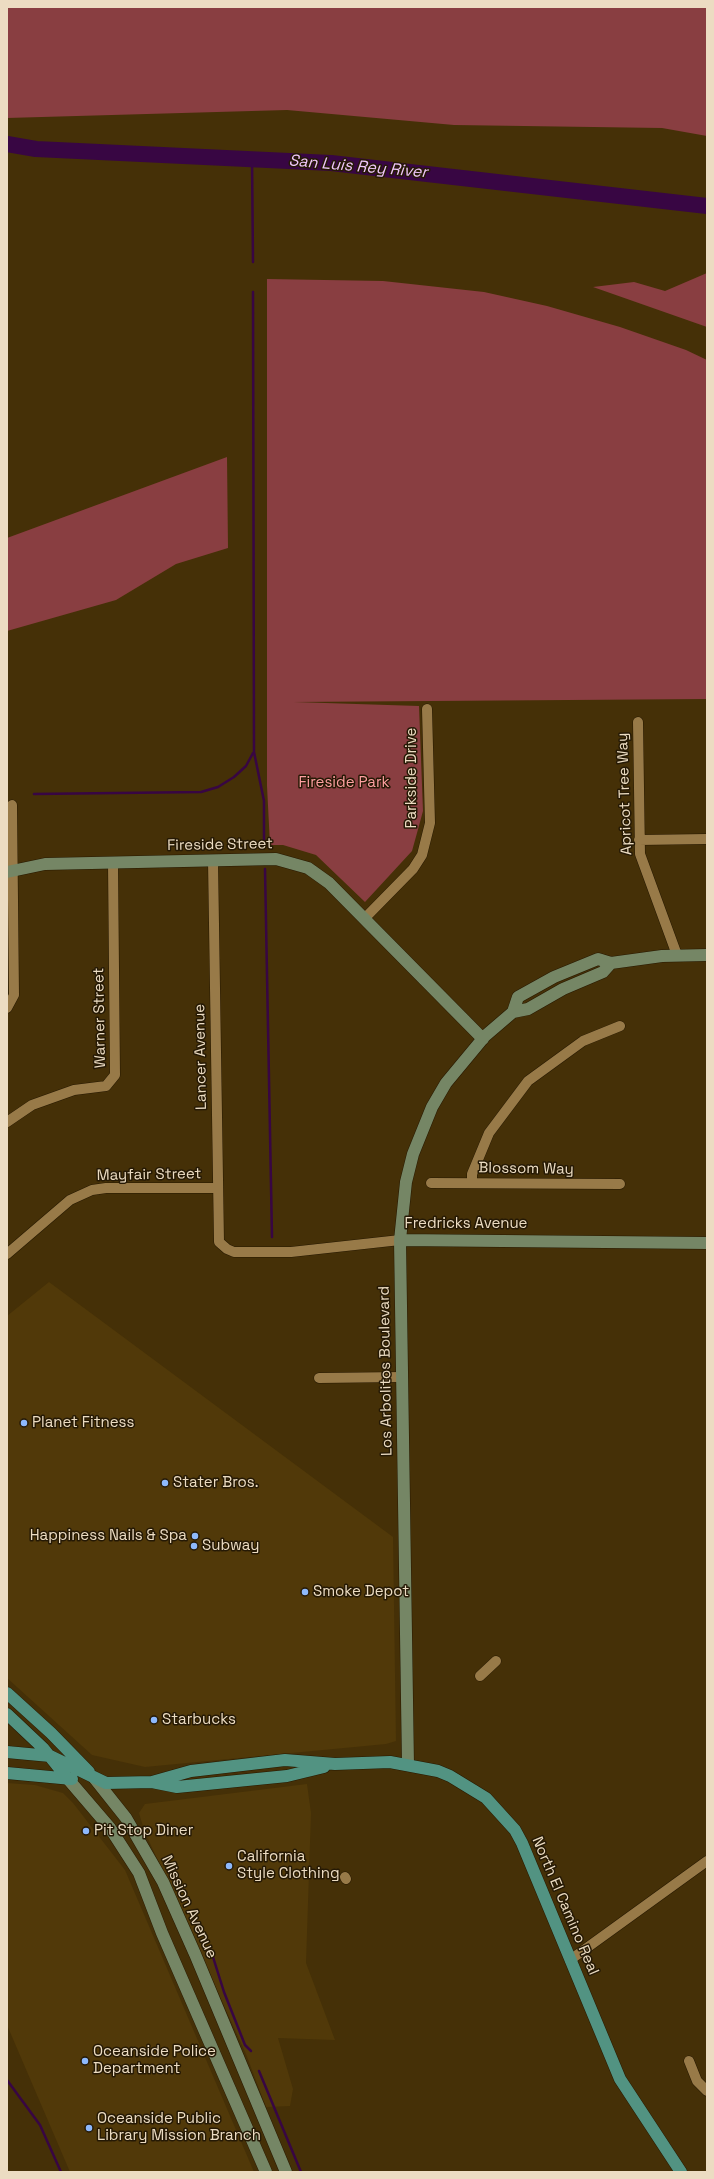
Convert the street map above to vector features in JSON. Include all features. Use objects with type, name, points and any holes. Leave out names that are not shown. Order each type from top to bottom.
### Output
[{"type":"main road","name":"Mission Avenue","points":[[7,1693],[51,1733],[96,1779]]},
{"type":"main road","name":"Mission Avenue","points":[[7,1714],[50,1756],[68,1779]]},
{"type":"main road","points":[[7,1752],[50,1756],[96,1779]]},
{"type":"main road","name":"North El Camino Real","points":[[96,1779],[117,1783],[152,1782],[191,1771],[285,1760],[335,1764],[390,1762],[450,1776],[486,1798],[515,1830],[525,1850],[620,2079],[681,2172]]},
{"type":"main road","points":[[248,1781],[258,1775],[278,1769],[300,1766],[310,1762]]},
{"type":"main road","name":"North El Camino Real","points":[[152,1782],[177,1788],[287,1776],[335,1764]]},
{"type":"main road","points":[[186,1787],[198,1780],[245,1770],[247,1765]]},
{"type":"main road","points":[[7,1773],[68,1779],[96,1779]]},
{"type":"street","name":"Parkside Drive","points":[[364,919],[413,869],[422,855],[430,823],[427,710]]},
{"type":"street","name":"Apricot Tree Way","points":[[638,722],[640,854],[677,955]]},
{"type":"street","points":[[7,1008],[14,995],[10,871],[12,805]]},
{"type":"street","points":[[639,840],[707,839]]},
{"type":"street","name":"Fireside Street","points":[[10,871],[45,864],[276,859],[308,868],[329,883],[483,1039]]},
{"type":"street","name":"Lancer Avenue","points":[[212,861],[219,1242],[227,1249]]},
{"type":"street","name":"Warner Street","points":[[7,1122],[32,1106],[74,1090],[106,1086],[115,1075],[113,863]]},
{"type":"street","name":"Los Arbolitos Boulevard","points":[[408,1765],[400,1240],[406,1182],[413,1154],[432,1107],[446,1083],[483,1039],[513,1012],[528,1009],[563,989],[604,972],[611,963],[633,958],[677,955],[707,955]]},
{"type":"street","points":[[472,1182],[472,1174],[489,1133],[528,1081],[583,1042],[620,1026]]},
{"type":"street","name":"Blossom Way","points":[[431,1183],[472,1182],[620,1184]]},
{"type":"street","name":"Mayfair Street","points":[[7,1254],[70,1200],[92,1190],[106,1188],[218,1188]]},
{"type":"street","name":"Fredricks Avenue","points":[[227,1249],[234,1252],[291,1252],[400,1240],[707,1243]]},
{"type":"street","points":[[319,1378],[402,1377]]},
{"type":"street","points":[[480,1676],[496,1661]]},
{"type":"street","name":"Mission Avenue","points":[[68,1779],[110,1828],[139,1873],[162,1933],[266,2172]]},
{"type":"street","name":"Mission Avenue","points":[[96,1779],[126,1818],[162,1882],[195,1954],[286,2172]]},
{"type":"street","points":[[570,1960],[707,1861]]},
{"type":"street","points":[[689,2061],[697,2081],[707,2091]]},
{"type":"shaded area","points":[[49,1282],[393,1537],[396,1741],[386,1744],[145,1767],[92,1755],[7,1678],[7,1316]]},
{"type":"shaded area","points":[[7,1783],[35,1785],[63,1793],[73,1803],[125,1870],[254,2172],[70,2172],[7,2025]]},
{"type":"shaded area","points":[[307,1784],[311,1813],[306,1963],[335,2040],[278,2038],[293,2089],[290,2106],[266,2107],[246,2054],[144,1830],[139,1813],[145,1804]]},
{"type":"green space","points":[[7,7],[707,7],[707,136],[662,128],[454,125],[287,110],[7,118]]},
{"type":"green space","points":[[707,273],[707,327],[593,287],[634,282],[665,291]]},
{"type":"green space","name":"Fireside Park","points":[[267,279],[383,281],[484,292],[547,306],[620,327],[686,350],[707,360],[707,699],[294,702],[419,706],[423,811],[417,833],[412,851],[365,902],[316,855],[283,845],[270,845],[267,786]]},
{"type":"green space","points":[[227,457],[228,548],[176,564],[116,600],[7,631],[7,538]]},
{"type":"waterway","name":"San Luis Rey River","points":[[7,144],[36,149],[331,163],[707,206]]},
{"type":"waterway","points":[[252,159],[253,262]]},
{"type":"waterway","points":[[253,292],[254,752],[264,801],[264,845]]},
{"type":"waterway","points":[[34,794],[201,792],[218,787],[234,777],[246,766],[253,753]]},
{"type":"waterway","points":[[265,869],[272,1237]]},
{"type":"waterway","points":[[213,1957],[224,1992],[245,2045],[251,2051]]},
{"type":"waterway","points":[[259,2071],[301,2172]]},
{"type":"waterway","points":[[7,2080],[40,2125],[61,2172]]},
{"type":"place","name":"Planet Fitness","points":[[24,1423]]},
{"type":"place","name":"Stater Bros.","points":[[165,1483]]},
{"type":"place","name":"Happiness Nails & Spa","points":[[195,1536]]},
{"type":"place","name":"Subway","points":[[194,1546]]},
{"type":"place","name":"Smoke Depot","points":[[305,1592]]},
{"type":"place","name":"Starbucks","points":[[154,1720]]},
{"type":"place","name":"Pit Stop Diner","points":[[86,1831]]},
{"type":"place","name":"California Style Clothing","points":[[229,1866]]},
{"type":"place","name":"Oceanside Police Department","points":[[85,2061]]},
{"type":"place","name":"Oceanside Public Library Mission Branch","points":[[89,2128]]}]
